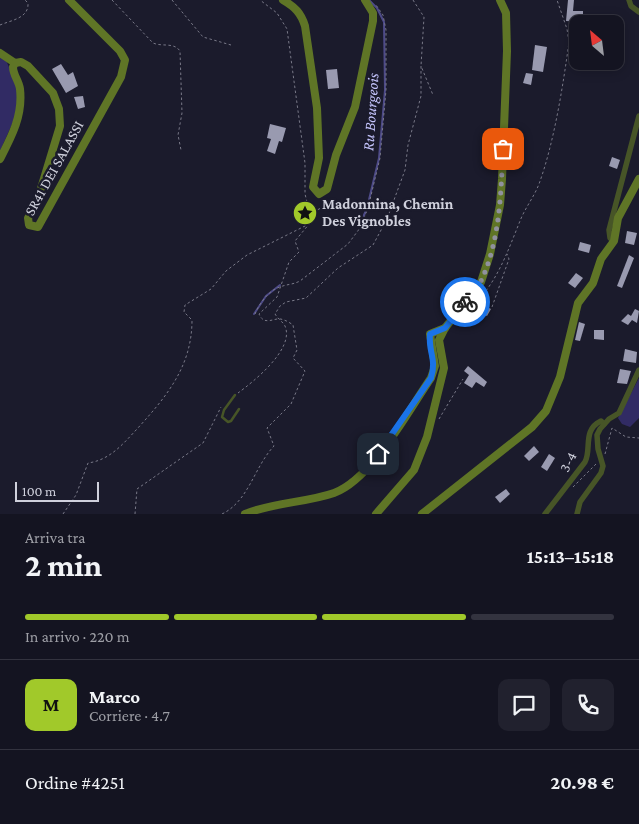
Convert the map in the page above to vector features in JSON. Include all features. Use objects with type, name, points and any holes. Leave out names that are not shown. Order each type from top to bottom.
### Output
[{"type":"main road","name":"SR41 DEI SALASSI","points":[[15,63],[22,62],[28,66],[48,86],[59,109],[60,126],[36,205],[28,218],[30,225],[36,228],[41,224],[50,202],[78,157],[125,66],[125,60],[120,51],[69,0]]},
{"type":"main road","points":[[284,0],[294,7],[302,17],[305,26],[317,108],[319,158],[313,187],[319,194],[327,189],[336,155],[355,107],[373,21],[373,13],[365,0]]},
{"type":"main road","points":[[376,514],[414,470],[424,444],[444,368],[439,340],[445,328],[481,282],[490,254],[500,205],[507,51],[506,13],[500,0]]},
{"type":"main road","points":[[0,54],[15,63],[12,71],[20,86],[21,109],[12,136],[0,159]]},
{"type":"main road","points":[[422,514],[541,419],[560,377],[578,302],[593,283],[601,258],[614,241],[618,218],[639,179]]},
{"type":"main road","points":[[245,514],[282,503],[334,493],[350,484],[368,468],[431,378],[435,366],[429,341],[430,334],[445,328]]},
{"type":"street","points":[[629,0],[631,6],[639,12]]},
{"type":"street","points":[[614,241],[610,238],[609,230],[639,116]]},
{"type":"street","points":[[577,514],[580,502],[601,473],[602,460],[598,449],[597,435],[604,424],[619,413],[639,370]]},
{"type":"street","name":"3-4","points":[[545,514],[563,494],[588,457],[587,442],[598,421],[604,424]]},
{"type":"lane","points":[[235,395],[224,410],[222,417],[228,422],[231,421],[239,409]]},
{"type":"path","points":[[0,25],[24,17],[28,10],[28,3],[25,0]]},
{"type":"path","points":[[112,0],[153,43],[178,47],[180,50],[182,113],[178,135],[181,150]]},
{"type":"path","points":[[172,0],[204,37],[231,45]]},
{"type":"path","points":[[222,514],[237,504],[264,456],[274,446],[267,428],[291,404],[305,371],[293,358],[297,350],[293,325],[278,319],[268,322],[262,319],[259,314],[272,303],[282,286],[289,262],[299,252],[295,245],[297,236],[310,223],[312,211],[308,206],[305,194],[305,163],[288,29],[277,13],[260,0]]},
{"type":"path","points":[[235,395],[268,369],[283,346],[286,331],[285,325],[278,319],[275,310],[286,302],[306,298],[338,268],[373,245],[387,219],[405,170],[410,138],[421,96],[424,17],[413,0]]},
{"type":"path","points":[[466,311],[485,294],[516,236],[520,221],[538,184],[564,76],[569,37],[557,0]]},
{"type":"path","points":[[255,314],[266,297],[282,286],[291,286],[300,281],[348,244],[366,213],[380,158],[386,90],[386,30],[383,15],[374,4]]},
{"type":"path","points":[[421,66],[433,95]]},
{"type":"path","points":[[312,211],[325,204],[325,197],[319,194]]},
{"type":"path","points":[[63,514],[76,495],[88,463],[118,450],[147,420],[169,391],[188,353],[192,320],[184,312],[185,305],[211,289],[226,271],[247,255],[310,223]]},
{"type":"path","points":[[492,307],[509,259],[507,254]]},
{"type":"path","points":[[438,422],[463,378]]},
{"type":"path","points":[[135,514],[137,489],[203,443],[220,407]]},
{"type":"path","name":"3-4","points":[[563,494],[577,484],[602,460],[608,449],[612,428],[626,437],[639,438]]},
{"type":"shaded area","points":[[0,56],[6,60],[18,89],[17,113],[0,151]]},
{"type":"shaded area","points":[[639,378],[639,418],[630,427],[622,424],[618,418]]},
{"type":"building","points":[[568,0],[574,0],[573,11],[583,11],[583,15],[569,15],[569,21],[566,21]]},
{"type":"building","points":[[535,45],[547,47],[543,72],[532,70]]},
{"type":"building","points":[[61,64],[68,75],[73,72],[78,86],[66,93],[52,69]]},
{"type":"building","points":[[337,69],[339,88],[328,89],[326,70]]},
{"type":"building","points":[[526,73],[533,74],[531,85],[523,83]]},
{"type":"building","points":[[83,96],[85,107],[78,109],[74,97]]},
{"type":"building","points":[[270,124],[286,128],[282,142],[279,141],[275,154],[267,151],[271,139],[267,138]]},
{"type":"building","points":[[612,157],[620,160],[617,169],[609,166]]},
{"type":"building","points":[[627,231],[637,233],[634,245],[625,243]]},
{"type":"building","points":[[580,242],[591,245],[589,253],[578,250]]},
{"type":"building","points":[[629,255],[634,258],[622,288],[617,286]]},
{"type":"building","points":[[576,273],[583,278],[575,288],[568,283]]},
{"type":"building","points":[[482,304],[491,309],[487,316],[477,311]]},
{"type":"building","points":[[635,309],[639,311],[637,323],[632,320],[628,325],[621,321],[628,314],[631,316]]},
{"type":"building","points":[[579,322],[585,324],[580,341],[575,340]]},
{"type":"building","points":[[594,330],[604,330],[604,340],[594,339]]},
{"type":"building","points":[[625,349],[637,352],[636,363],[623,361]]},
{"type":"building","points":[[468,366],[487,382],[484,387],[476,382],[472,388],[464,383],[469,375],[464,371]]},
{"type":"building","points":[[620,369],[631,371],[627,384],[617,383]]},
{"type":"building","points":[[534,446],[539,452],[529,461],[524,456]]},
{"type":"building","points":[[549,454],[555,458],[547,471],[541,467]]},
{"type":"building","points":[[506,489],[510,494],[500,503],[495,497]]},
{"type":"waterway","name":"Ru Bourgeois","points":[[359,227],[367,208],[379,158],[385,90],[384,22],[377,8],[369,0]]},
{"type":"waterway","name":"Ru Bourgeois","points":[[254,314],[266,296],[280,285]]},
{"type":"way so far","points":[[465,302],[481,282],[490,254],[500,205],[503,149]]},
{"type":"place","name":"Madonnina, Chemin Des Vignobles","points":[[305,213]]},
{"type":"route","points":[[378,454],[431,378],[435,366],[429,341],[430,334],[445,328],[465,302]]}]
